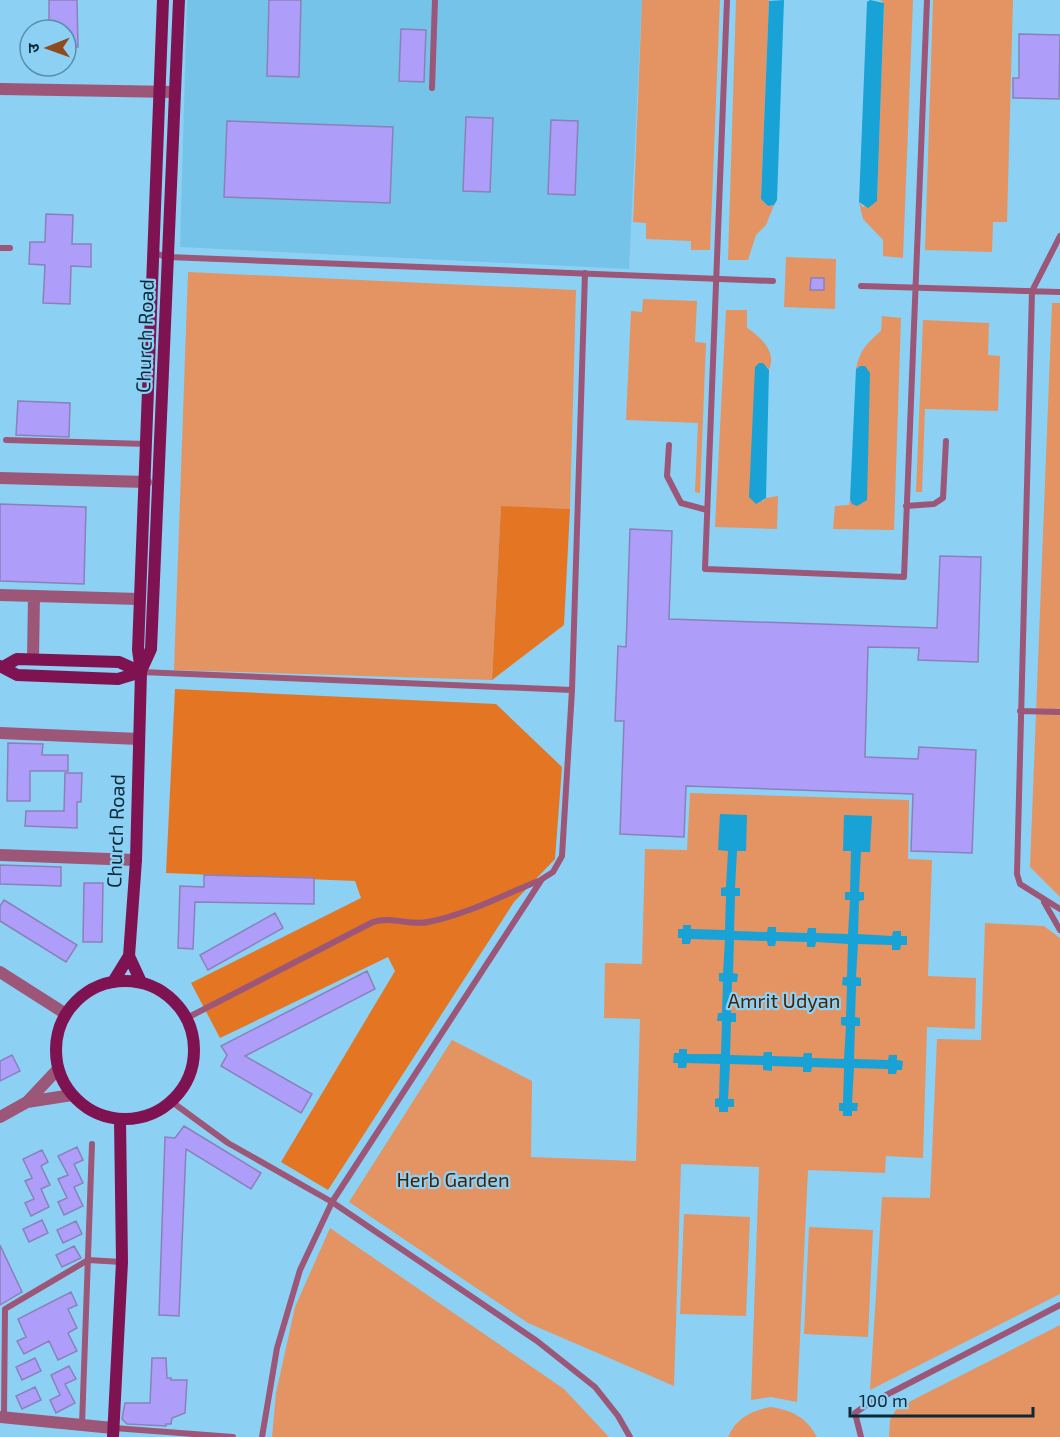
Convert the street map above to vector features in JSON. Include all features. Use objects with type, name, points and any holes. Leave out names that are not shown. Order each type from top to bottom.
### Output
[{"type":"street","name":"Church Road","points":[[113,982],[129,956],[136,860],[141,672],[138,650],[148,438],[163,0]]},
{"type":"street","name":"Church Road","points":[[141,672],[151,649],[179,0]]},
{"type":"street","points":[[0,89],[175,92]]},
{"type":"street","points":[[148,438],[161,433]]},
{"type":"street","points":[[0,478],[146,482]]},
{"type":"street","points":[[0,595],[140,599]]},
{"type":"street","points":[[33,659],[34,596]]},
{"type":"street","points":[[2,667],[17,659],[119,662],[141,672]]},
{"type":"street","points":[[2,667],[17,675],[28,676],[118,679],[141,672]]},
{"type":"street","points":[[0,733],[139,740]]},
{"type":"street","points":[[0,855],[136,860]]},
{"type":"street","name":"Church Road","points":[[129,956],[141,982]]},
{"type":"street","points":[[0,972],[66,1014]]},
{"type":"street","points":[[113,982],[141,982],[168,995],[187,1018],[194,1040],[193,1063],[186,1084],[172,1102],[144,1118],[120,1120],[90,1111],[72,1095],[58,1069],[56,1041],[66,1014],[83,995],[113,982]]},
{"type":"street","points":[[0,1118],[27,1102],[58,1069]]},
{"type":"street","points":[[27,1102],[72,1095]]},
{"type":"street","points":[[2,1417],[113,1432],[122,1262],[120,1120]]},
{"type":"lane","points":[[432,88],[435,0]]},
{"type":"lane","points":[[727,0],[705,569],[904,577],[927,0]]},
{"type":"lane","points":[[1060,236],[1032,291],[1017,874],[1020,884],[1060,909]]},
{"type":"lane","points":[[0,248],[10,248]]},
{"type":"lane","points":[[153,254],[168,257],[772,281]]},
{"type":"lane","points":[[187,1018],[373,922],[385,918],[424,923],[441,920],[542,879],[553,872],[562,856],[572,690],[585,273]]},
{"type":"lane","points":[[861,285],[1060,292]]},
{"type":"lane","points":[[6,440],[148,438]]},
{"type":"lane","points":[[906,506],[933,504],[943,498],[946,441]]},
{"type":"lane","points":[[669,445],[667,476],[681,503],[707,510]]},
{"type":"lane","points":[[141,672],[572,690]]},
{"type":"lane","points":[[1020,711],[1060,712]]},
{"type":"lane","points":[[262,1437],[278,1348],[300,1270],[332,1202],[542,879]]},
{"type":"lane","points":[[1044,900],[1060,930]]},
{"type":"lane","points":[[172,1102],[228,1143],[332,1202],[546,1347],[595,1387],[618,1416],[630,1437]]},
{"type":"lane","points":[[82,1426],[92,1144]]},
{"type":"lane","points":[[2,1417],[4,1309],[88,1260],[122,1262]]},
{"type":"lane","points":[[861,1437],[855,1413],[865,1406],[1060,1305]]},
{"type":"lane","points":[[113,1432],[233,1437]]},
{"type":"shaded area","points":[[187,0],[642,0],[629,269],[180,247]]},
{"type":"shaded area","points":[[784,0],[777,200],[774,205],[768,206],[761,199],[769,1]]},
{"type":"shaded area","points":[[870,0],[884,3],[877,201],[868,208],[859,202],[867,2]]},
{"type":"shaded area","points":[[763,363],[769,370],[766,498],[756,504],[749,497],[755,367]]},
{"type":"shaded area","points":[[865,366],[870,373],[867,500],[857,506],[852,504],[850,499],[856,369]]},
{"type":"shaded area","points":[[501,506],[570,509],[564,625],[492,680]]},
{"type":"shaded area","points":[[175,689],[496,704],[562,767],[555,859],[514,902],[328,1190],[281,1162],[395,971],[388,957],[220,1038],[191,983],[361,898],[355,881],[166,873]]},
{"type":"shaded area","points":[[720,814],[747,815],[746,851],[737,851],[735,888],[740,888],[740,896],[735,896],[734,931],[767,932],[768,927],[776,927],[776,932],[807,933],[808,928],[816,928],[816,933],[848,934],[850,900],[845,900],[845,892],[850,892],[851,851],[843,851],[844,815],[872,816],[870,852],[861,852],[859,892],[864,892],[864,900],[859,901],[858,934],[892,936],[893,931],[901,931],[901,936],[907,936],[907,945],[901,945],[900,950],[892,950],[892,945],[858,944],[856,977],[861,978],[861,986],[856,986],[855,1017],[860,1018],[860,1026],[855,1026],[854,1059],[888,1060],[889,1055],[897,1055],[897,1060],[903,1061],[902,1070],[897,1070],[896,1074],[888,1074],[888,1069],[854,1068],[852,1103],[858,1103],[857,1111],[852,1111],[852,1116],[843,1116],[843,1111],[839,1111],[839,1103],[843,1103],[844,1068],[812,1067],[811,1072],[803,1072],[803,1067],[772,1066],[772,1071],[763,1070],[763,1065],[730,1064],[728,1099],[734,1099],[734,1107],[728,1107],[728,1112],[719,1112],[719,1107],[715,1107],[715,1099],[719,1098],[720,1064],[687,1063],[686,1068],[678,1068],[678,1063],[673,1063],[674,1053],[679,1053],[679,1049],[687,1049],[687,1054],[721,1054],[722,1021],[717,1021],[718,1013],[722,1013],[723,982],[719,981],[719,973],[723,973],[725,940],[691,939],[690,944],[682,944],[682,938],[678,938],[678,929],[683,929],[683,925],[691,925],[691,929],[725,930],[726,896],[721,896],[721,888],[726,887],[728,851],[718,850]],"holes":[[[734,940],[767,941],[768,946],[775,946],[776,941],[807,942],[807,947],[815,947],[816,942],[848,944],[847,977],[843,977],[842,985],[847,986],[846,1017],[841,1017],[841,1025],[846,1026],[844,1059],[812,1058],[812,1053],[804,1053],[803,1057],[772,1056],[772,1052],[764,1052],[763,1056],[730,1055],[731,1022],[736,1022],[736,1013],[731,1013],[732,982],[737,982],[738,974],[733,973]]]},
{"type":"green space","points":[[642,0],[720,0],[710,250],[691,250],[691,241],[646,239],[646,223],[633,222]]},
{"type":"green space","points":[[736,0],[769,0],[761,199],[768,206],[774,205],[766,225],[756,235],[748,260],[728,260]]},
{"type":"green space","points":[[880,0],[913,0],[903,258],[883,256],[883,240],[863,219],[859,202],[863,207],[877,201],[884,3]]},
{"type":"green space","points":[[933,0],[1013,0],[1007,222],[993,222],[992,252],[925,250]]},
{"type":"green space","points":[[786,257],[836,259],[835,309],[784,307]]},
{"type":"green space","points":[[188,272],[576,290],[570,509],[501,507],[492,680],[174,670]]},
{"type":"green space","points":[[643,299],[697,301],[695,342],[706,343],[700,493],[695,492],[698,423],[626,420],[631,311],[642,312]]},
{"type":"green space","points":[[1052,303],[1060,303],[1060,897],[1030,867]]},
{"type":"green space","points":[[726,310],[747,310],[747,328],[762,340],[771,357],[769,370],[767,366],[762,502],[766,498],[778,496],[777,529],[715,527]]},
{"type":"green space","points":[[882,316],[901,318],[894,530],[833,529],[835,506],[849,505],[850,499],[852,504],[860,366],[856,369],[857,363],[864,348],[881,331]]},
{"type":"green space","points":[[923,320],[989,323],[988,355],[1000,356],[998,411],[925,409],[922,492],[916,492]]},
{"type":"green space","points":[[690,793],[909,800],[908,859],[932,860],[928,976],[976,978],[975,1029],[927,1027],[923,1158],[886,1156],[885,1173],[808,1170],[797,1402],[771,1397],[751,1400],[759,1167],[681,1164],[674,1386],[528,1323],[349,1202],[452,1040],[532,1081],[531,1157],[636,1161],[640,1019],[604,1018],[605,963],[642,964],[645,849],[687,850]]},
{"type":"green space","points":[[985,923],[1044,926],[1060,938],[1060,1294],[870,1390],[882,1197],[930,1198],[937,1039],[981,1040]]},
{"type":"green space","points":[[684,1214],[750,1217],[746,1316],[680,1314]]},
{"type":"green space","points":[[809,1227],[873,1230],[868,1337],[804,1334]]},
{"type":"green space","points":[[330,1228],[564,1389],[609,1437],[272,1437],[276,1393],[295,1307]]},
{"type":"green space","points":[[1060,1325],[1060,1437],[889,1437],[890,1420],[897,1408]]},
{"type":"green space","points":[[770,1407],[798,1416],[808,1424],[817,1437],[728,1437],[735,1425],[745,1416]]},
{"type":"building","points":[[49,0],[77,0],[77,18],[49,18]]},
{"type":"building","points":[[269,0],[301,0],[299,77],[267,76]]},
{"type":"building","points":[[401,29],[426,30],[424,82],[399,81]]},
{"type":"building","points":[[1019,34],[1060,35],[1059,99],[1013,98],[1013,78],[1019,78]]},
{"type":"building","points":[[466,117],[493,118],[490,192],[463,191]]},
{"type":"building","points":[[551,120],[578,121],[575,195],[548,194]]},
{"type":"building","points":[[227,121],[393,127],[390,203],[224,197]]},
{"type":"building","points":[[46,214],[73,215],[72,244],[91,244],[91,267],[71,266],[70,304],[43,303],[45,265],[29,264],[30,242],[45,242]]},
{"type":"building","points":[[811,278],[824,278],[824,290],[810,290]]},
{"type":"building","points":[[18,401],[70,403],[69,437],[16,435]]},
{"type":"building","points":[[0,504],[86,507],[84,584],[0,581]]},
{"type":"building","points":[[630,529],[672,531],[669,619],[937,628],[940,556],[981,557],[978,662],[918,660],[919,648],[868,647],[865,757],[918,759],[919,747],[976,750],[972,853],[911,851],[913,794],[686,786],[684,837],[620,834],[624,721],[615,721],[618,646],[626,647]]},
{"type":"building","points":[[8,743],[43,744],[42,755],[68,755],[68,771],[30,771],[30,801],[7,801]]},
{"type":"building","points":[[65,773],[82,773],[81,802],[77,802],[77,828],[25,826],[26,811],[64,811]]},
{"type":"building","points":[[0,865],[61,867],[61,886],[0,884]]},
{"type":"building","points":[[204,875],[314,878],[314,904],[195,902],[193,949],[178,948],[180,886],[204,887]]},
{"type":"building","points":[[84,883],[103,883],[102,942],[83,942]]},
{"type":"building","points":[[4,900],[77,945],[66,962],[0,921],[0,906]]},
{"type":"building","points":[[275,913],[283,928],[208,970],[200,955]]},
{"type":"building","points":[[367,971],[375,989],[245,1056],[312,1094],[301,1113],[221,1066],[227,1055],[221,1046]]},
{"type":"building","points":[[12,1055],[20,1071],[0,1081],[0,1061]]},
{"type":"building","points":[[184,1126],[261,1173],[251,1189],[186,1149],[179,1316],[159,1315],[165,1137],[175,1138]]},
{"type":"building","points":[[77,1147],[83,1160],[74,1164],[83,1183],[74,1187],[83,1206],[64,1215],[58,1202],[67,1198],[58,1179],[68,1175],[58,1156]]},
{"type":"building","points":[[42,1150],[48,1162],[41,1166],[50,1185],[41,1189],[49,1207],[31,1216],[25,1203],[34,1199],[25,1181],[32,1178],[23,1159]]},
{"type":"building","points":[[42,1220],[48,1233],[29,1242],[23,1229]]},
{"type":"building","points":[[76,1221],[82,1234],[63,1243],[57,1230]]},
{"type":"building","points":[[0,1245],[22,1292],[0,1305]]},
{"type":"building","points":[[74,1246],[81,1258],[62,1267],[56,1255]]},
{"type":"building","points":[[71,1292],[77,1305],[68,1309],[77,1328],[68,1333],[77,1351],[58,1360],[49,1341],[24,1354],[17,1341],[26,1337],[18,1319]]},
{"type":"building","points":[[35,1358],[41,1371],[22,1380],[16,1367]]},
{"type":"building","points":[[152,1358],[166,1358],[167,1378],[187,1380],[185,1413],[172,1418],[171,1424],[166,1424],[166,1426],[127,1424],[122,1419],[125,1403],[150,1403]]},
{"type":"building","points":[[69,1366],[76,1379],[65,1384],[75,1403],[56,1413],[50,1400],[60,1395],[51,1375]]},
{"type":"building","points":[[35,1387],[41,1400],[22,1409],[16,1396]]},
{"type":"park label","name":"Amrit Udyan","points":[[784,1001]]},
{"type":"park label","name":"Herb Garden","points":[[453,1180]]}]
